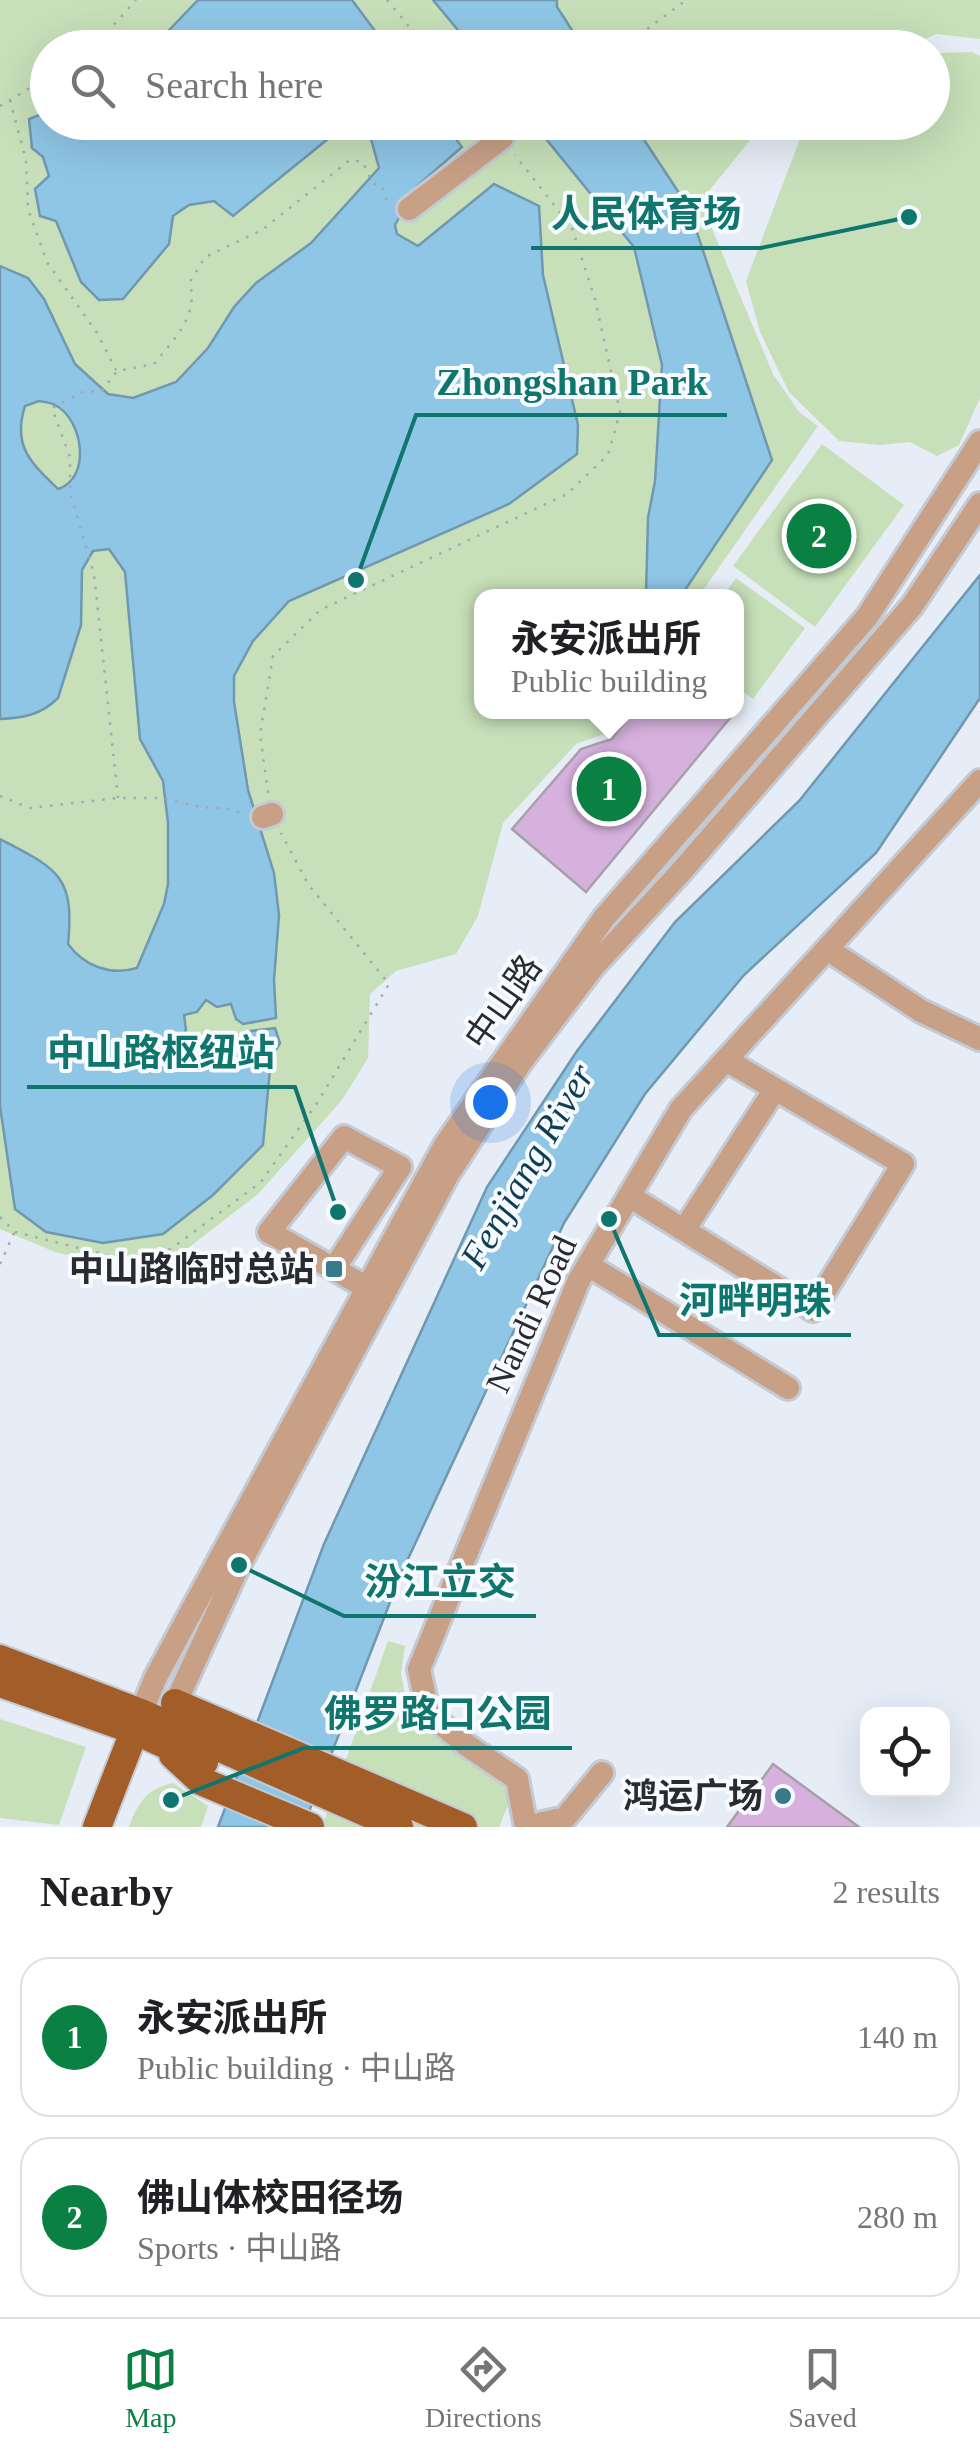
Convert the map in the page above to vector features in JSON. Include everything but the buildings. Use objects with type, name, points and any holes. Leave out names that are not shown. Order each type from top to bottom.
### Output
[{"type":"main road","points":[[0,1658],[155,1718],[463,1827]]},
{"type":"main road","points":[[0,1683],[155,1718],[399,1827]]},
{"type":"main road","points":[[97,1827],[155,1718]]},
{"type":"main road","points":[[155,1718],[201,1781],[310,1827]]},
{"type":"main road","points":[[155,1718],[356,1827]]},
{"type":"street","points":[[409,208],[499,140]]},
{"type":"street","name":"中山路","points":[[155,1718],[239,1564],[446,1146],[604,918],[867,618],[980,442]]},
{"type":"street","name":"中山路","points":[[376,1293],[532,1046],[593,967],[680,874],[912,606],[980,504]]},
{"type":"street","name":"Nandi Road","points":[[526,1827],[517,1780],[428,1713],[418,1669],[579,1280],[681,1109],[980,781]]},
{"type":"street","points":[[827,949],[921,1011],[980,1040]]},
{"type":"street","points":[[629,1196],[813,1310],[902,1164],[726,1060]]},
{"type":"street","points":[[684,1230],[775,1089]]},
{"type":"street","points":[[334,1269],[400,1168],[344,1136],[268,1232],[376,1293]]},
{"type":"street","points":[[588,1265],[788,1388]]},
{"type":"street","points":[[526,1827],[565,1818],[602,1774]]},
{"type":"path","points":[[110,30],[136,0]]},
{"type":"path","points":[[387,0],[412,30]]},
{"type":"path","points":[[646,30],[686,0]]},
{"type":"path","points":[[0,106],[30,88]]},
{"type":"path","points":[[10,100],[26,160],[28,209],[48,262],[97,333],[117,371]]},
{"type":"path","points":[[0,1217],[15,1232],[119,1258],[171,1249],[260,1182],[327,1086],[389,984],[308,884],[268,816],[260,734],[273,656],[320,610],[567,494],[608,455],[620,412],[595,299],[578,245],[572,228],[504,140]]},
{"type":"path","points":[[118,798],[94,574],[69,480],[70,456],[52,408],[83,392],[102,391],[117,371],[154,364],[180,332],[195,302],[190,282],[205,257],[262,230],[350,160],[363,162],[372,183],[382,186],[386,200],[409,208]]},
{"type":"path","points":[[0,796],[30,808],[118,798],[162,798],[268,816]]},
{"type":"path","points":[[0,1264],[15,1232]]},
{"type":"green space","points":[[0,0],[980,0],[980,39],[950,36],[950,30],[30,30],[30,140],[750,140],[709,191],[712,229],[773,374],[799,412],[818,426],[704,589],[474,589],[474,719],[614,719],[604,734],[576,744],[503,823],[478,916],[456,954],[396,971],[370,994],[368,1058],[342,1100],[258,1194],[183,1252],[121,1268],[55,1252],[0,1229]]},
{"type":"green space","points":[[972,52],[980,56],[980,398],[959,445],[937,456],[910,442],[880,445],[839,441],[789,392],[760,332],[746,281],[800,140],[950,140],[950,53]]},
{"type":"green space","points":[[822,444],[904,505],[815,627],[733,566]]},
{"type":"green space","points":[[736,578],[805,628],[753,699],[744,692],[744,589],[728,589]]},
{"type":"green space","points":[[388,1641],[405,1646],[401,1673],[409,1716],[514,1791],[499,1827],[322,1827]]},
{"type":"green space","points":[[0,1719],[86,1747],[59,1825],[0,1818]]},
{"type":"green space","points":[[173,1783],[208,1806],[201,1827],[129,1827],[144,1798]]},
{"type":"water","points":[[198,0],[352,0],[374,30],[169,30]]},
{"type":"water","points":[[433,0],[557,0],[557,7],[572,30],[458,30]]},
{"type":"water","points":[[31,140],[327,140],[233,216],[214,201],[189,205],[173,216],[169,244],[123,299],[99,300],[81,282],[56,221],[40,216],[35,189],[49,176],[43,157],[32,148]]},
{"type":"water","points":[[371,140],[457,140],[462,147],[417,186],[395,225],[397,234],[418,246],[494,184],[539,206],[543,275],[578,425],[577,454],[509,504],[289,601],[253,641],[234,676],[234,702],[248,790],[274,873],[279,915],[274,980],[276,1018],[243,1024],[236,1019],[231,1004],[217,1007],[206,1000],[197,1012],[184,1015],[186,1030],[179,1041],[192,1051],[194,1064],[208,1061],[219,1069],[228,1058],[244,1052],[240,1039],[243,1032],[275,1028],[280,1043],[271,1058],[263,1145],[213,1195],[163,1234],[103,1243],[46,1232],[15,1209],[0,1106],[0,839],[36,858],[58,877],[65,888],[68,944],[74,952],[98,967],[117,971],[137,968],[164,904],[168,884],[168,823],[163,781],[140,739],[125,572],[109,549],[93,551],[82,570],[81,625],[58,698],[31,714],[0,719],[0,266],[28,278],[44,299],[75,364],[108,394],[133,398],[176,382],[208,348],[234,307],[256,283],[311,243],[379,168]],"holes":[[[39,401],[53,404],[72,422],[80,448],[76,473],[58,489],[32,462],[21,432],[25,406]]]},
{"type":"water","points":[[547,140],[644,140],[689,208],[772,460],[686,589],[646,589],[648,518],[655,481],[662,365],[634,247]]},
{"type":"water","name":"Fenjiang River","points":[[980,575],[980,698],[876,853],[744,975],[645,1094],[564,1223],[401,1574],[303,1827],[218,1827],[324,1544],[487,1187],[577,1051],[675,922],[799,801]]},
{"type":"place","name":"人民体育场","points":[[909,217]]},
{"type":"place","name":"佛山体校田径场","points":[[819,536]]},
{"type":"place","name":"Zhongshan Park","points":[[356,580]]},
{"type":"place","name":"永安派出所","points":[[609,789]]},
{"type":"place","name":"中山路枢纽站","points":[[338,1212]]},
{"type":"place","name":"河畔明珠","points":[[609,1219]]},
{"type":"place","name":"中山路临时总站","points":[[334,1269]]},
{"type":"place","name":"汾江立交","points":[[239,1565]]},
{"type":"place","name":"鸿运广场","points":[[783,1796]]},
{"type":"place","name":"佛罗路口公园","points":[[171,1800]]}]
